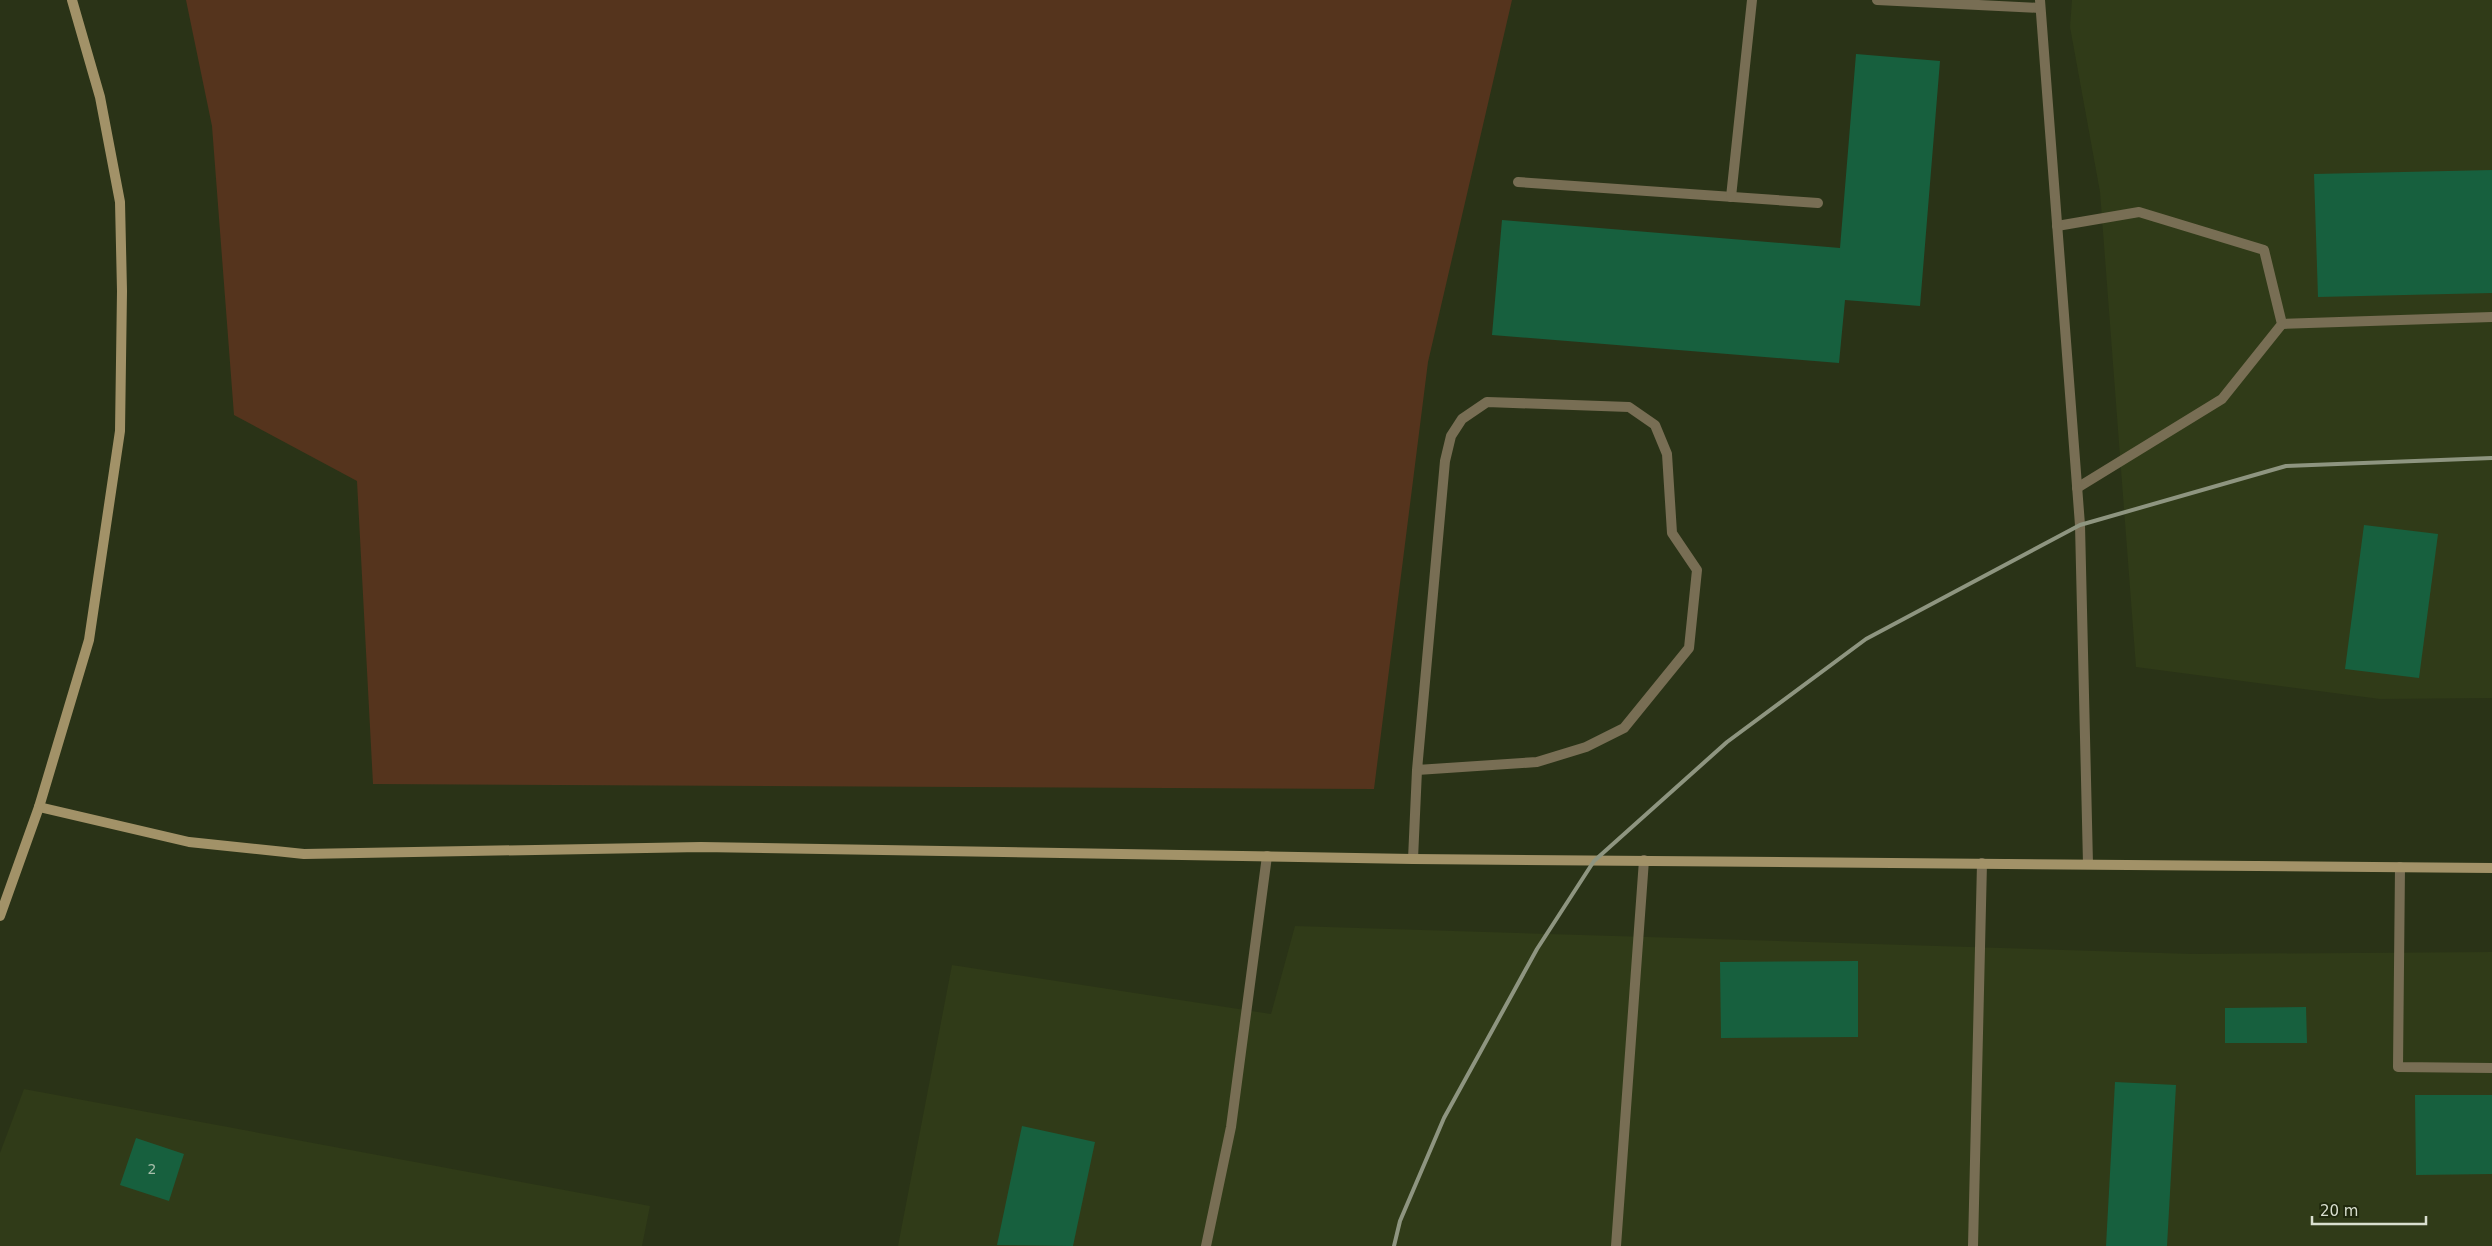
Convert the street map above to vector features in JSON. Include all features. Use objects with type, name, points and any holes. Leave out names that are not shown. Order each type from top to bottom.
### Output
[{"type":"main road","points":[[0,916],[39,808],[89,640],[120,431],[122,291],[120,202],[100,97],[72,0]]},
{"type":"main road","points":[[39,808],[189,842],[304,854],[701,847],[1413,859],[2492,868]]},
{"type":"street","points":[[1731,197],[1752,0]]},
{"type":"street","points":[[1877,0],[2040,4],[2077,488],[2088,864]]},
{"type":"street","points":[[1518,182],[1818,203]]},
{"type":"street","points":[[2057,226],[2139,212],[2264,250],[2282,324]]},
{"type":"street","points":[[2077,488],[2222,399],[2282,324],[2492,317]]},
{"type":"street","points":[[1413,859],[1417,770],[1445,461],[1451,436],[1462,419],[1487,402],[1629,407],[1655,425],[1667,454],[1672,533],[1697,570],[1689,648],[1624,728],[1586,747],[1537,762],[1417,770]]},
{"type":"street","points":[[1206,1246],[1231,1127],[1267,856]]},
{"type":"street","points":[[1616,1246],[1644,860]]},
{"type":"street","points":[[1973,1246],[1982,863]]},
{"type":"street","points":[[2400,867],[2398,1067],[2492,1068]]},
{"type":"shaded area","points":[[186,0],[1512,0],[1428,362],[1374,789],[373,784],[357,481],[234,415],[212,126]]},
{"type":"shaded area","points":[[2072,0],[2492,0],[2492,698],[2380,699],[2136,667],[2100,192],[2070,27]]},
{"type":"shaded area","points":[[1295,926],[2193,954],[2492,952],[2492,1246],[898,1246],[952,965],[1271,1014]]},
{"type":"shaded area","points":[[24,1089],[650,1206],[642,1246],[0,1246],[0,1153]]},
{"type":"building","points":[[1856,54],[1940,61],[1920,306],[1845,300],[1839,363],[1492,335],[1502,220],[1840,248]]},
{"type":"building","points":[[2492,170],[2492,293],[2318,297],[2314,174]]},
{"type":"building","points":[[2364,525],[2438,534],[2419,678],[2345,669]]},
{"type":"building","points":[[1858,961],[1858,1037],[1721,1038],[1720,962]]},
{"type":"building","points":[[2306,1007],[2307,1043],[2225,1043],[2225,1008]]},
{"type":"building","points":[[2115,1082],[2176,1085],[2167,1246],[2106,1246]]},
{"type":"building","points":[[2415,1095],[2492,1095],[2492,1174],[2416,1175]]},
{"type":"building","points":[[1022,1126],[1095,1142],[1073,1246],[997,1245]]},
{"type":"building","points":[[136,1138],[184,1154],[169,1201],[120,1185]]},
{"type":"railway","points":[[1394,1246],[1400,1221],[1444,1118],[1537,949],[1594,861],[1727,742],[1866,639],[2080,525],[2286,466],[2492,458]]}]
